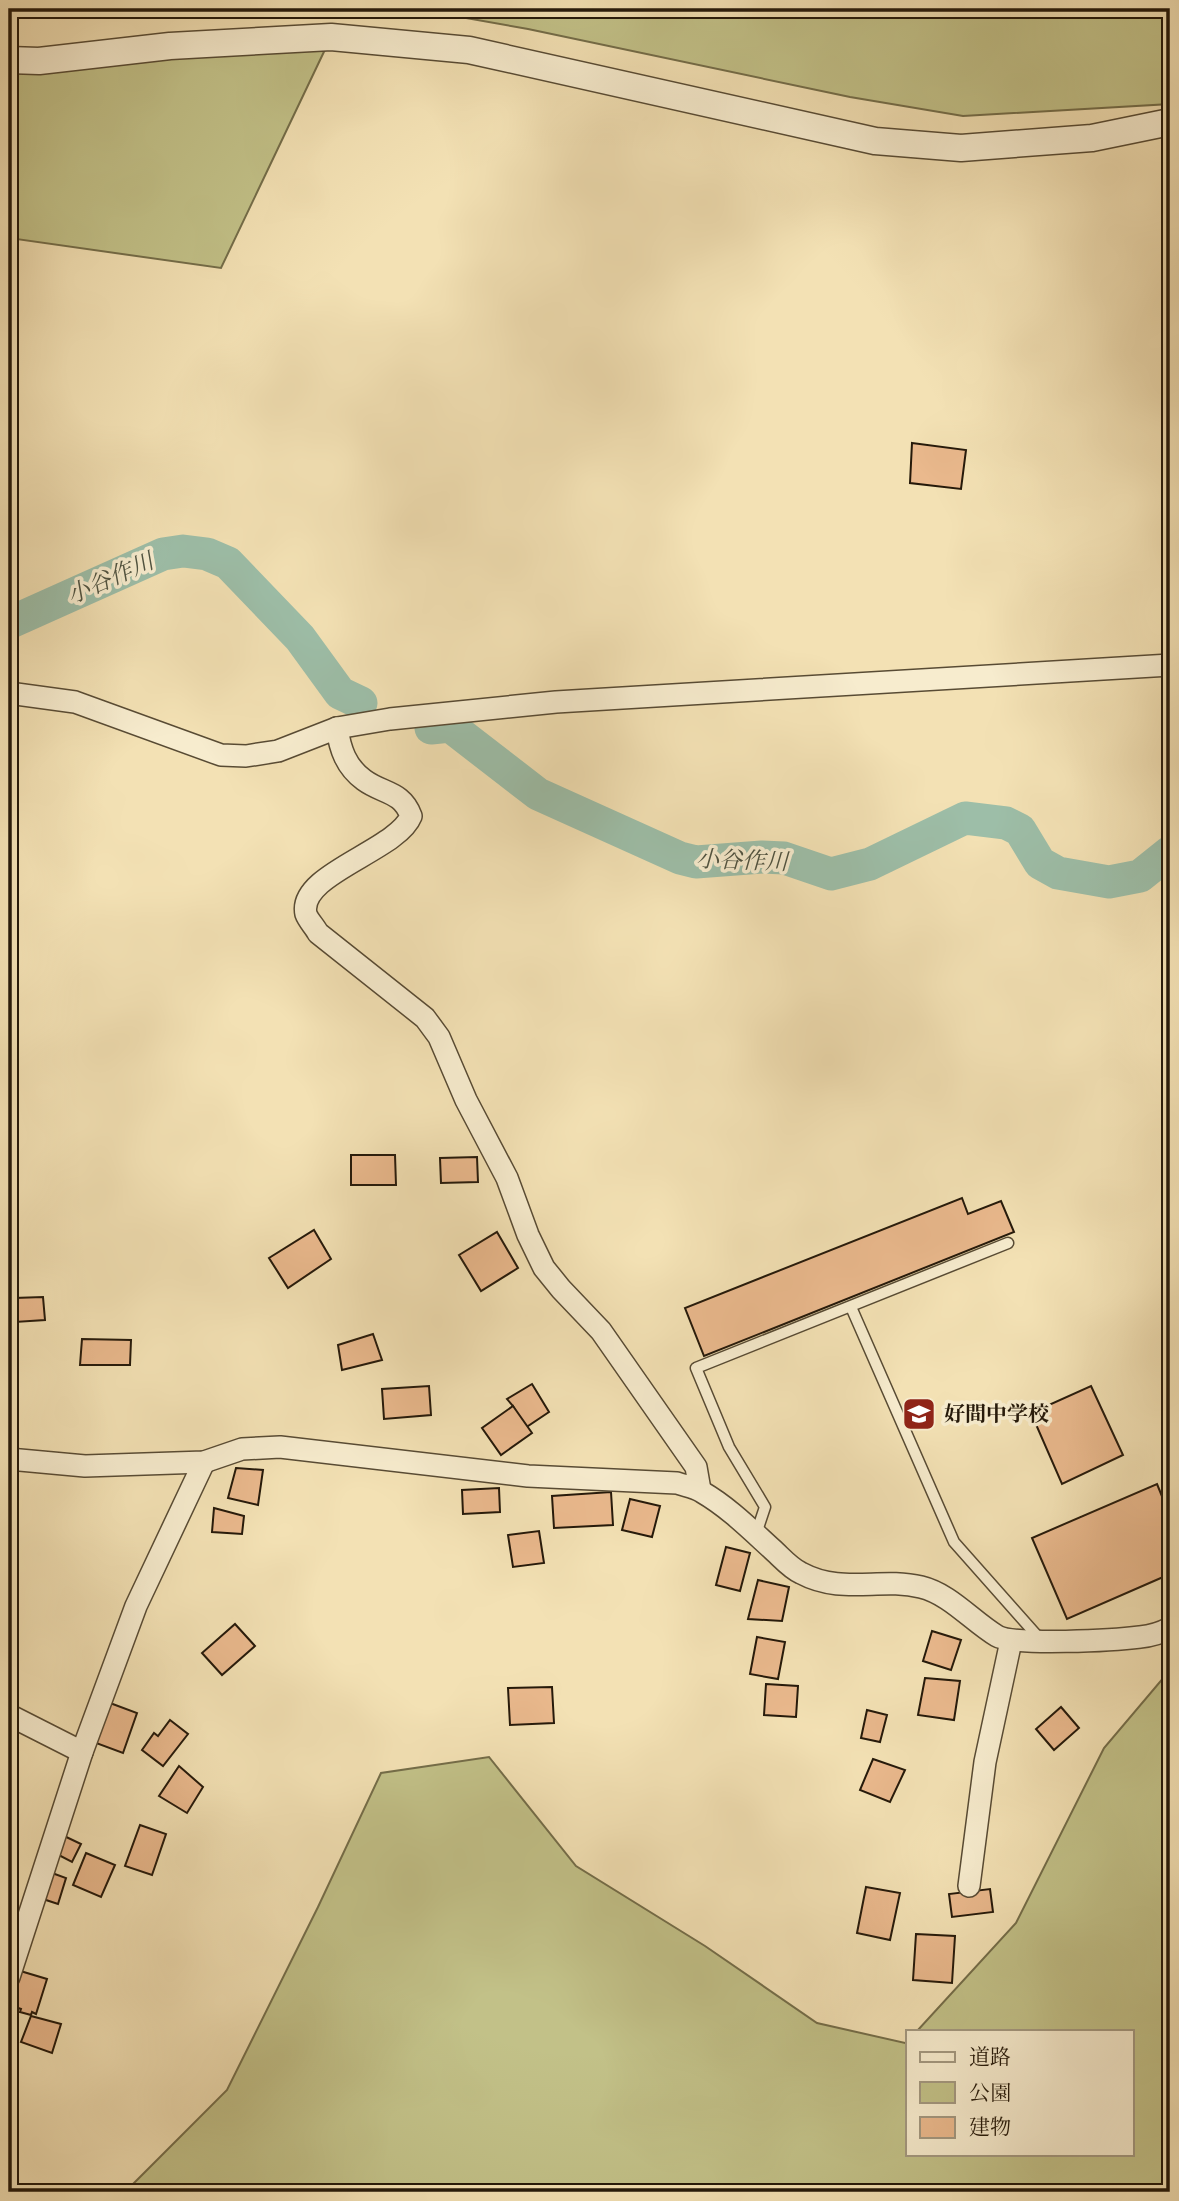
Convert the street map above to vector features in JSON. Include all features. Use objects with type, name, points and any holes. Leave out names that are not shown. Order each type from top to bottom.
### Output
[{"type":"street","points":[[9,60],[39,61],[170,46],[331,37],[469,50],[875,141],[961,148],[1092,138],[1170,122]]},
{"type":"street","points":[[9,693],[75,702],[221,755],[247,756],[278,751],[337,728],[390,719],[556,702],[1170,665]]},
{"type":"street","points":[[337,728],[344,759],[365,780],[407,804],[411,816],[407,825],[371,852],[331,873],[317,886],[307,902],[306,914],[318,933],[425,1018],[439,1037],[466,1100],[507,1178],[528,1235],[544,1268],[609,1342],[696,1467],[701,1490]]},
{"type":"street","points":[[9,1459],[85,1466],[204,1462],[242,1449],[280,1447],[528,1476],[677,1483],[701,1490],[798,1572],[843,1586],[921,1587],[940,1595],[999,1638],[1011,1641],[1042,1641],[1140,1637],[1161,1633],[1170,1628]]},
{"type":"street","points":[[9,1977],[82,1752],[136,1606],[204,1462]]},
{"type":"street","points":[[970,1886],[985,1762],[1011,1641]]},
{"type":"street","points":[[9,1715],[82,1752]]},
{"type":"lane","points":[[756,1534],[765,1507],[729,1447],[696,1368],[1008,1243]]},
{"type":"lane","points":[[851,1307],[954,1542],[1042,1641]]},
{"type":"green space","points":[[415,9],[1170,9],[1170,104],[963,116],[850,97],[528,29]]},
{"type":"green space","points":[[331,37],[221,268],[9,238],[9,60]]},
{"type":"green space","points":[[1170,1670],[1170,2192],[116,2192],[128,2189],[227,2090],[381,1773],[489,1757],[576,1866],[705,1946],[817,2023],[906,2042],[906,2156],[1134,2156],[1134,2030],[918,2030],[1016,1923],[1104,1748]]},
{"type":"building","points":[[912,443],[966,450],[961,489],[910,483]]},
{"type":"building","points":[[351,1155],[395,1155],[396,1185],[351,1185]]},
{"type":"building","points":[[477,1157],[478,1182],[441,1183],[440,1158]]},
{"type":"building","points":[[962,1198],[968,1214],[1001,1201],[1014,1232],[704,1356],[685,1308]]},
{"type":"building","points":[[314,1230],[331,1259],[288,1288],[269,1258]]},
{"type":"building","points":[[497,1232],[518,1268],[481,1291],[459,1255]]},
{"type":"building","points":[[43,1297],[45,1320],[15,1322],[14,1298]]},
{"type":"building","points":[[373,1334],[382,1360],[342,1370],[338,1345]]},
{"type":"building","points":[[82,1339],[131,1340],[130,1365],[80,1365]]},
{"type":"building","points":[[532,1384],[549,1412],[525,1428],[507,1399]]},
{"type":"building","points":[[429,1386],[431,1415],[384,1419],[382,1389]]},
{"type":"building","points":[[1091,1386],[1123,1455],[1062,1484],[1031,1413]]},
{"type":"building","points":[[513,1406],[532,1433],[501,1455],[482,1428]]},
{"type":"building","points":[[236,1468],[263,1470],[258,1505],[228,1498]]},
{"type":"building","points":[[1157,1484],[1170,1516],[1170,1574],[1067,1619],[1032,1538]]},
{"type":"building","points":[[499,1488],[500,1512],[463,1514],[462,1490]]},
{"type":"building","points":[[611,1492],[613,1525],[554,1528],[552,1496]]},
{"type":"building","points":[[630,1499],[660,1506],[652,1537],[622,1530]]},
{"type":"building","points":[[214,1508],[244,1516],[242,1534],[212,1532]]},
{"type":"building","points":[[539,1531],[544,1563],[513,1567],[508,1535]]},
{"type":"building","points":[[726,1547],[750,1553],[740,1591],[716,1585]]},
{"type":"building","points":[[758,1580],[789,1587],[782,1621],[748,1619]]},
{"type":"building","points":[[235,1624],[255,1646],[222,1675],[202,1653]]},
{"type":"building","points":[[932,1631],[961,1640],[951,1670],[923,1661]]},
{"type":"building","points":[[757,1637],[785,1642],[778,1679],[750,1674]]},
{"type":"building","points":[[925,1678],[960,1681],[954,1720],[918,1715]]},
{"type":"building","points":[[766,1684],[798,1686],[796,1717],[764,1715]]},
{"type":"building","points":[[552,1687],[554,1723],[510,1725],[508,1688]]},
{"type":"building","points":[[110,1703],[137,1713],[123,1753],[96,1743]]},
{"type":"building","points":[[1061,1707],[1079,1728],[1054,1750],[1036,1729]]},
{"type":"building","points":[[867,1710],[887,1715],[880,1742],[861,1738]]},
{"type":"building","points":[[170,1720],[188,1734],[163,1766],[142,1750],[154,1733],[158,1736]]},
{"type":"building","points":[[873,1759],[905,1770],[890,1802],[860,1790]]},
{"type":"building","points":[[179,1766],[203,1787],[187,1813],[159,1796]]},
{"type":"building","points":[[140,1825],[166,1834],[152,1875],[125,1866]]},
{"type":"building","points":[[60,1834],[81,1844],[72,1862],[51,1851]]},
{"type":"building","points":[[86,1853],[115,1865],[101,1897],[73,1885]]},
{"type":"building","points":[[52,1873],[66,1878],[58,1904],[43,1899]]},
{"type":"building","points":[[866,1887],[900,1893],[890,1940],[857,1933]]},
{"type":"building","points":[[990,1889],[993,1912],[952,1917],[949,1894]]},
{"type":"building","points":[[916,1934],[955,1936],[952,1983],[913,1980]]},
{"type":"building","points":[[17,1970],[47,1979],[36,2014],[20,2012],[21,2009],[9,2005]]},
{"type":"building","points":[[31,2016],[61,2024],[52,2053],[21,2042]]},
{"type":"waterway","name":"小谷作川","points":[[9,623],[163,554],[183,551],[207,554],[228,563],[300,638],[340,693],[361,703]]},
{"type":"waterway","name":"小谷作川","points":[[431,728],[450,726],[538,794],[680,858],[696,862],[784,858],[831,874],[870,864],[965,818],[1006,823],[1020,830],[1040,863],[1058,873],[1109,882],[1140,876],[1170,852]]},
{"type":"place","name":"好間中学校","points":[[919,1414]]}]
